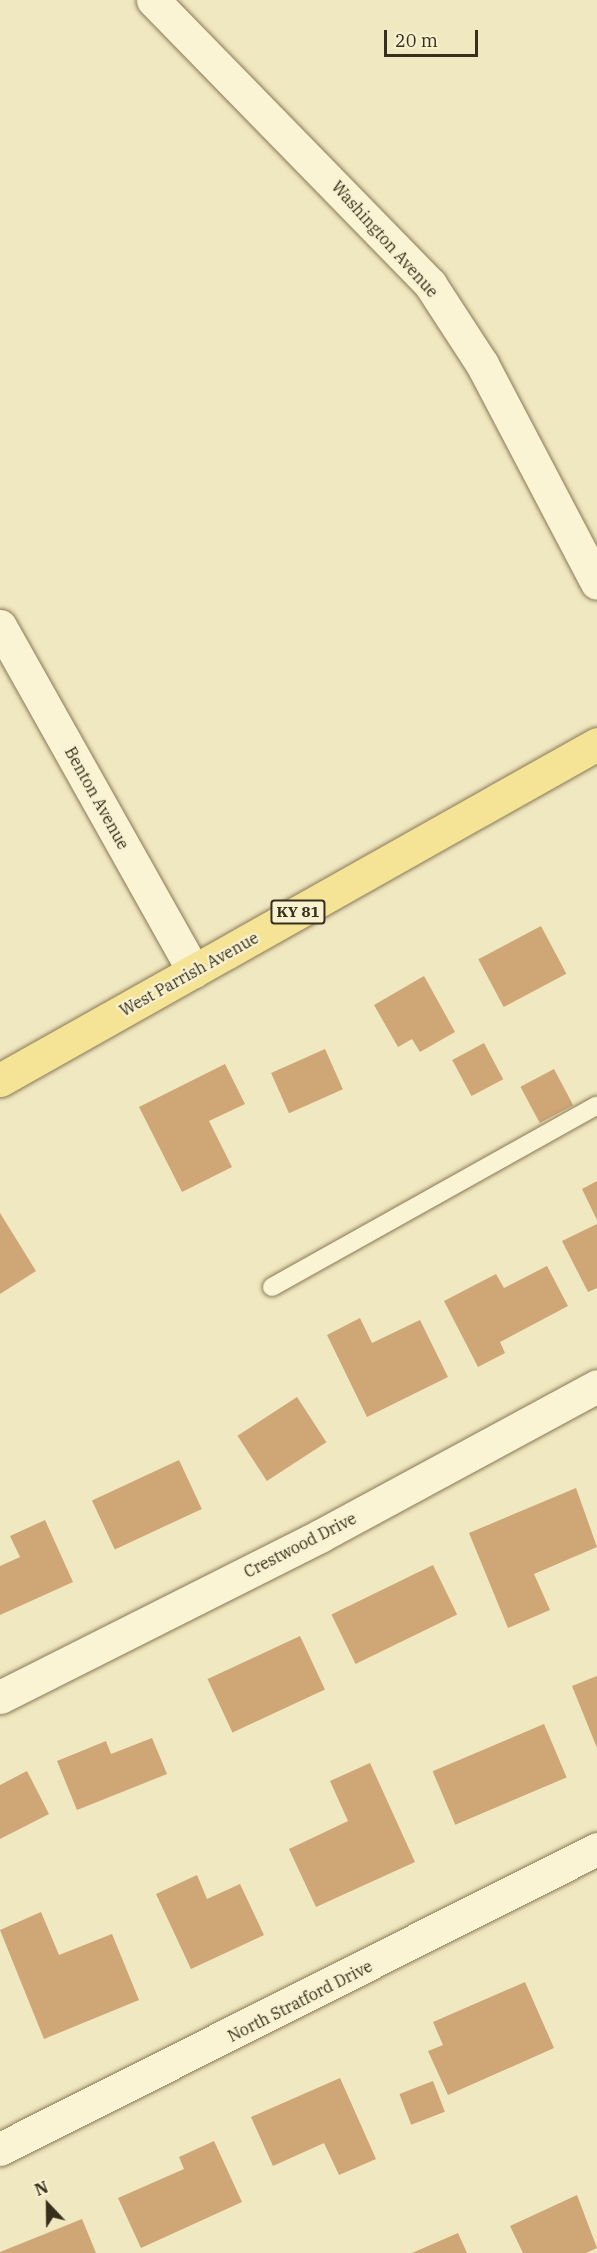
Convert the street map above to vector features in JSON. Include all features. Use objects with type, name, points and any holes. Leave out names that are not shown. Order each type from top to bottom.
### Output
[{"type":"main road","name":"West Parrish Avenue","points":[[0,1080],[597,744]]},
{"type":"street","name":"Washington Avenue","points":[[153,0],[430,284],[482,364],[597,583]]},
{"type":"street","name":"Benton Avenue","points":[[0,626],[194,971]]},
{"type":"street","name":"Crestwood Drive","points":[[0,1697],[320,1536],[597,1386]]},
{"type":"street","name":"North Stratford Drive","points":[[0,2149],[597,1849]]},
{"type":"lane","points":[[272,1287],[597,1105]]},
{"type":"building","points":[[541,926],[566,974],[504,1007],[478,959]]},
{"type":"building","points":[[424,976],[455,1032],[420,1052],[412,1039],[398,1047],[374,1005]]},
{"type":"building","points":[[484,1043],[503,1079],[471,1096],[452,1060]]},
{"type":"building","points":[[325,1049],[343,1089],[289,1113],[271,1073]]},
{"type":"building","points":[[225,1064],[245,1104],[209,1121],[232,1167],[182,1192],[139,1107]]},
{"type":"building","points":[[554,1069],[573,1105],[540,1123],[520,1087]]},
{"type":"building","points":[[597,1181],[597,1220],[582,1189]]},
{"type":"building","points":[[0,1213],[36,1271],[0,1294]]},
{"type":"building","points":[[597,1224],[597,1288],[588,1292],[562,1241]]},
{"type":"building","points":[[547,1266],[568,1306],[500,1342],[505,1353],[478,1367],[444,1301],[496,1274],[504,1288]]},
{"type":"building","points":[[360,1318],[372,1343],[420,1320],[448,1377],[367,1417],[327,1335]]},
{"type":"building","points":[[297,1397],[326,1442],[267,1481],[237,1436]]},
{"type":"building","points":[[179,1460],[202,1509],[115,1550],[92,1501]]},
{"type":"building","points":[[576,1488],[597,1547],[534,1574],[550,1610],[508,1628],[469,1533]]},
{"type":"building","points":[[45,1520],[73,1582],[0,1615],[0,1566],[20,1557],[10,1536]]},
{"type":"building","points":[[433,1565],[457,1614],[356,1664],[331,1615]]},
{"type":"building","points":[[300,1636],[325,1689],[232,1733],[208,1679]]},
{"type":"building","points":[[597,1676],[597,1748],[572,1686]]},
{"type":"building","points":[[544,1724],[567,1777],[455,1825],[433,1771]]},
{"type":"building","points":[[152,1738],[167,1774],[77,1810],[57,1761],[106,1741],[111,1754]]},
{"type":"building","points":[[370,1763],[415,1862],[316,1907],[289,1849],[348,1821],[330,1781]]},
{"type":"building","points":[[27,1771],[49,1814],[0,1839],[0,1785]]},
{"type":"building","points":[[197,1875],[207,1899],[240,1884],[264,1935],[191,1969],[156,1894]]},
{"type":"building","points":[[41,1912],[59,1955],[112,1934],[139,2000],[44,2039],[0,1930]]},
{"type":"building","points":[[525,1982],[554,2048],[448,2095],[428,2051],[443,2045],[433,2022]]},
{"type":"building","points":[[340,2078],[376,2159],[339,2175],[324,2143],[273,2166],[251,2117]]},
{"type":"building","points":[[433,2081],[445,2112],[411,2125],[399,2094]]},
{"type":"building","points":[[214,2141],[242,2202],[141,2248],[118,2198],[184,2169],[179,2157]]},
{"type":"building","points":[[577,2195],[597,2248],[586,2253],[523,2253],[510,2226]]},
{"type":"building","points":[[82,2219],[96,2253],[0,2253],[0,2252]]},
{"type":"building","points":[[458,2233],[467,2253],[412,2253]]}]
